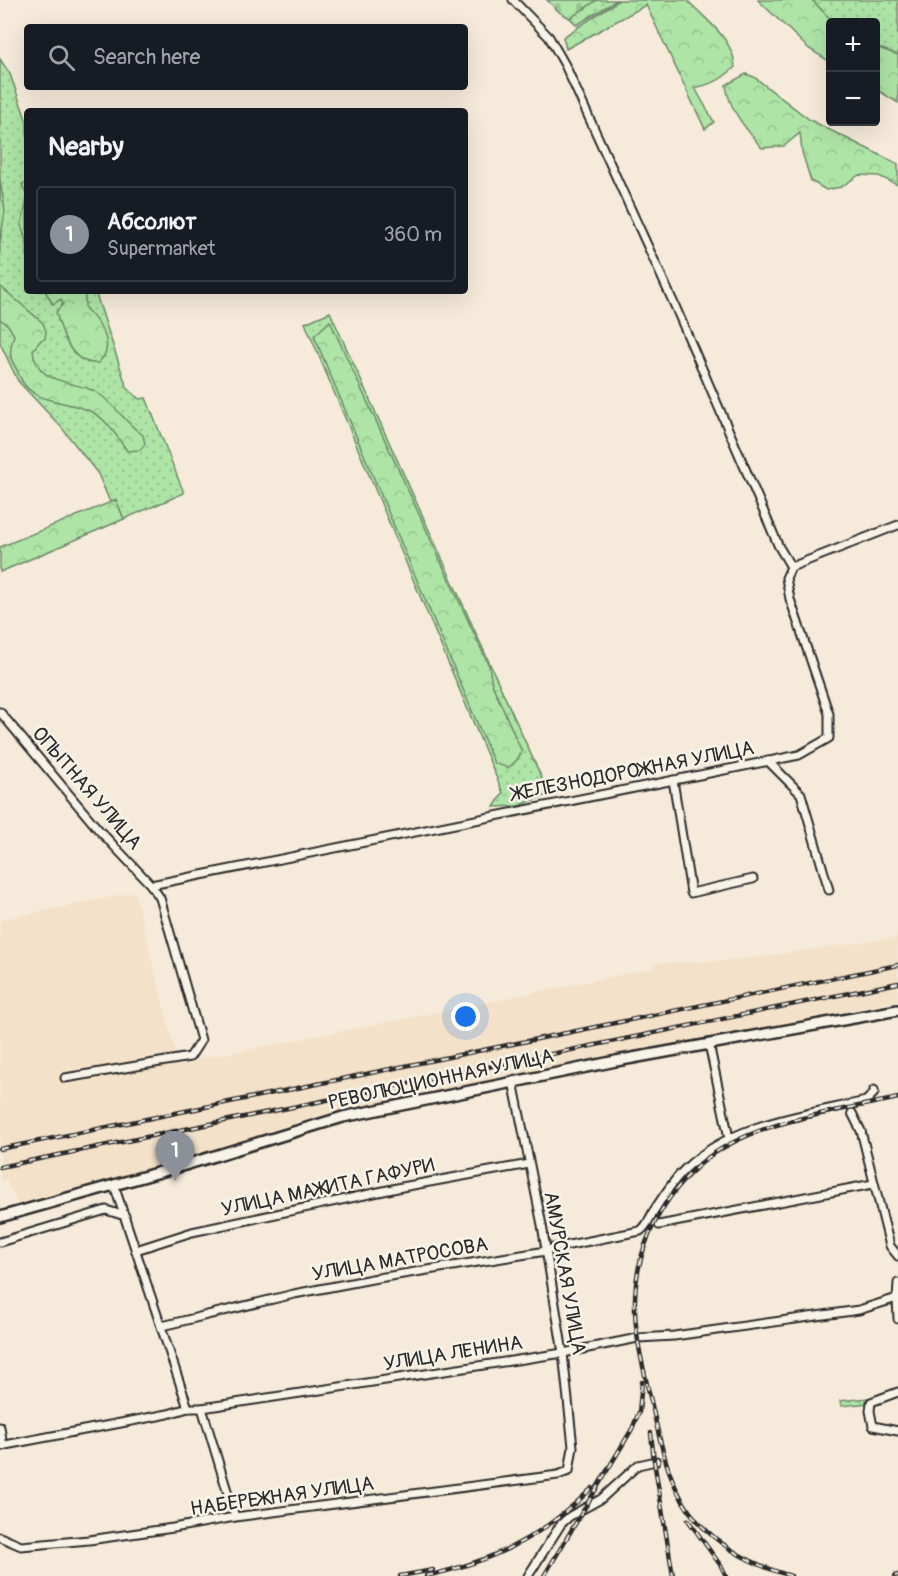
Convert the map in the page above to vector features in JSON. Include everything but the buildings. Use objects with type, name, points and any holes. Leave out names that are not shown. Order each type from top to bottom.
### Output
[{"type":"main road","name":"РЕВОЛЮЦИОННАЯ УЛИЦА","points":[[0,1217],[343,1117],[513,1081],[898,1010]]},
{"type":"street","points":[[513,0],[549,37],[565,65],[647,244],[779,548],[790,567],[898,525]]},
{"type":"street","name":"ЖЕЛЕЗНОДОРОЖНАЯ УЛИЦА","points":[[151,885],[799,755],[829,738],[830,714],[790,600],[786,578],[790,567]]},
{"type":"street","name":"ОПЫТНАЯ УЛИЦА","points":[[0,712],[98,829],[151,885],[160,898],[201,1040],[190,1057],[66,1078]]},
{"type":"street","points":[[768,761],[801,794],[829,890]]},
{"type":"street","points":[[672,780],[691,893],[753,879]]},
{"type":"street","points":[[709,1044],[729,1138],[768,1124],[866,1101],[874,1090]]},
{"type":"street","name":"АМУРСКАЯ УЛИЦА","points":[[513,1081],[563,1353],[573,1447],[569,1471]]},
{"type":"street","points":[[852,1113],[861,1131],[890,1246],[898,1256]]},
{"type":"street","name":"УЛИЦА МАТРОСОВА","points":[[162,1326],[294,1294],[546,1251],[640,1231],[645,1228],[656,1208],[686,1168],[729,1138]]},
{"type":"street","name":"УЛИЦА МАЖИТА ГАФУРИ","points":[[136,1250],[192,1232],[402,1187],[530,1164]]},
{"type":"street","points":[[659,1225],[873,1184]]},
{"type":"street","points":[[114,1185],[188,1408]]},
{"type":"street","points":[[0,1242],[106,1210],[124,1216]]},
{"type":"street","points":[[898,1283],[898,1319]]},
{"type":"street","name":"УЛИЦА ЛЕНИНА","points":[[1,1446],[168,1414],[188,1408],[202,1408],[563,1353],[638,1338],[674,1336],[859,1310],[897,1298]]},
{"type":"street","points":[[898,1392],[871,1402],[870,1412],[873,1426],[898,1431]]},
{"type":"street","points":[[202,1408],[235,1517]]},
{"type":"street","points":[[0,1427],[1,1446]]},
{"type":"street","points":[[528,1576],[561,1524],[570,1516],[601,1499],[638,1465],[656,1461]]},
{"type":"street","name":"НАБЕРЕЖНАЯ УЛИЦА","points":[[0,1537],[21,1546],[173,1528],[235,1517],[558,1475],[569,1471]]},
{"type":"shaded area","points":[[135,892],[178,1063],[649,969],[655,963],[738,960],[898,937],[898,1001],[306,1119],[196,1158],[17,1204],[6,1180],[0,1181],[0,920]]},
{"type":"green space","points":[[547,0],[597,0],[570,18],[559,12]]},
{"type":"green space","points":[[597,0],[617,0],[577,25],[570,18]]},
{"type":"green space","points":[[619,0],[687,0],[710,22],[730,47],[735,67],[716,81],[695,88],[714,122],[705,129],[646,5],[566,49],[563,37]]},
{"type":"green space","points":[[758,0],[812,0],[829,18],[826,18],[826,59],[808,48]]},
{"type":"green space","points":[[812,0],[898,0],[898,55],[880,48],[880,18],[829,18]]},
{"type":"green space","points":[[880,48],[898,55],[898,103],[880,92]]},
{"type":"green space","points":[[0,59],[10,74],[24,114],[24,294],[96,294],[127,388],[139,399],[146,398],[184,493],[124,519],[116,500],[110,502],[98,474],[62,428],[18,381],[0,343]]},
{"type":"green space","points":[[746,74],[754,77],[810,120],[898,164],[898,185],[879,176],[859,175],[841,187],[826,190],[811,181],[802,152],[800,133],[784,146],[762,148],[739,119],[726,85]]},
{"type":"green space","points":[[0,180],[5,211],[0,243]]},
{"type":"green space","points":[[24,214],[24,234],[21,224]]},
{"type":"green space","points":[[0,286],[43,323],[46,331],[45,339],[41,340],[33,350],[36,362],[42,371],[60,381],[93,390],[102,396],[143,435],[145,444],[140,450],[127,451],[108,425],[94,413],[49,400],[30,391],[11,358],[14,335],[8,325],[0,319]]},
{"type":"green space","points":[[47,294],[85,294],[85,308],[97,322],[106,339],[106,351],[98,363],[81,359],[74,354],[61,330],[56,312],[63,304],[61,299],[53,304]]},
{"type":"green space","points":[[330,312],[549,794],[519,806],[494,807],[503,793],[305,323]]},
{"type":"green space","points":[[330,321],[489,666],[492,684],[522,752],[508,768],[494,763],[314,336]]},
{"type":"green space","points":[[116,500],[124,519],[0,572],[0,547]]},
{"type":"green space","points":[[868,1398],[869,1403],[841,1406],[840,1401]]},
{"type":"railway","points":[[0,1149],[898,965]]},
{"type":"railway","points":[[0,1167],[898,983]]},
{"type":"railway","points":[[791,1576],[753,1562],[730,1549],[698,1522],[680,1497],[668,1469],[639,1348],[635,1311],[638,1270],[650,1232],[671,1197],[698,1166],[718,1151],[741,1138],[793,1120],[898,1098]]},
{"type":"railway","points":[[544,1576],[632,1429],[639,1412],[642,1382]]},
{"type":"railway","points":[[651,1433],[673,1576]]},
{"type":"railway","points":[[426,1576],[474,1563],[516,1545],[555,1520],[592,1488]]},
{"type":"railway","points":[[688,1520],[726,1576]]},
{"type":"railway","points":[[400,1576],[433,1570]]},
{"type":"place","name":"Абсолют","points":[[175,1181]]}]
